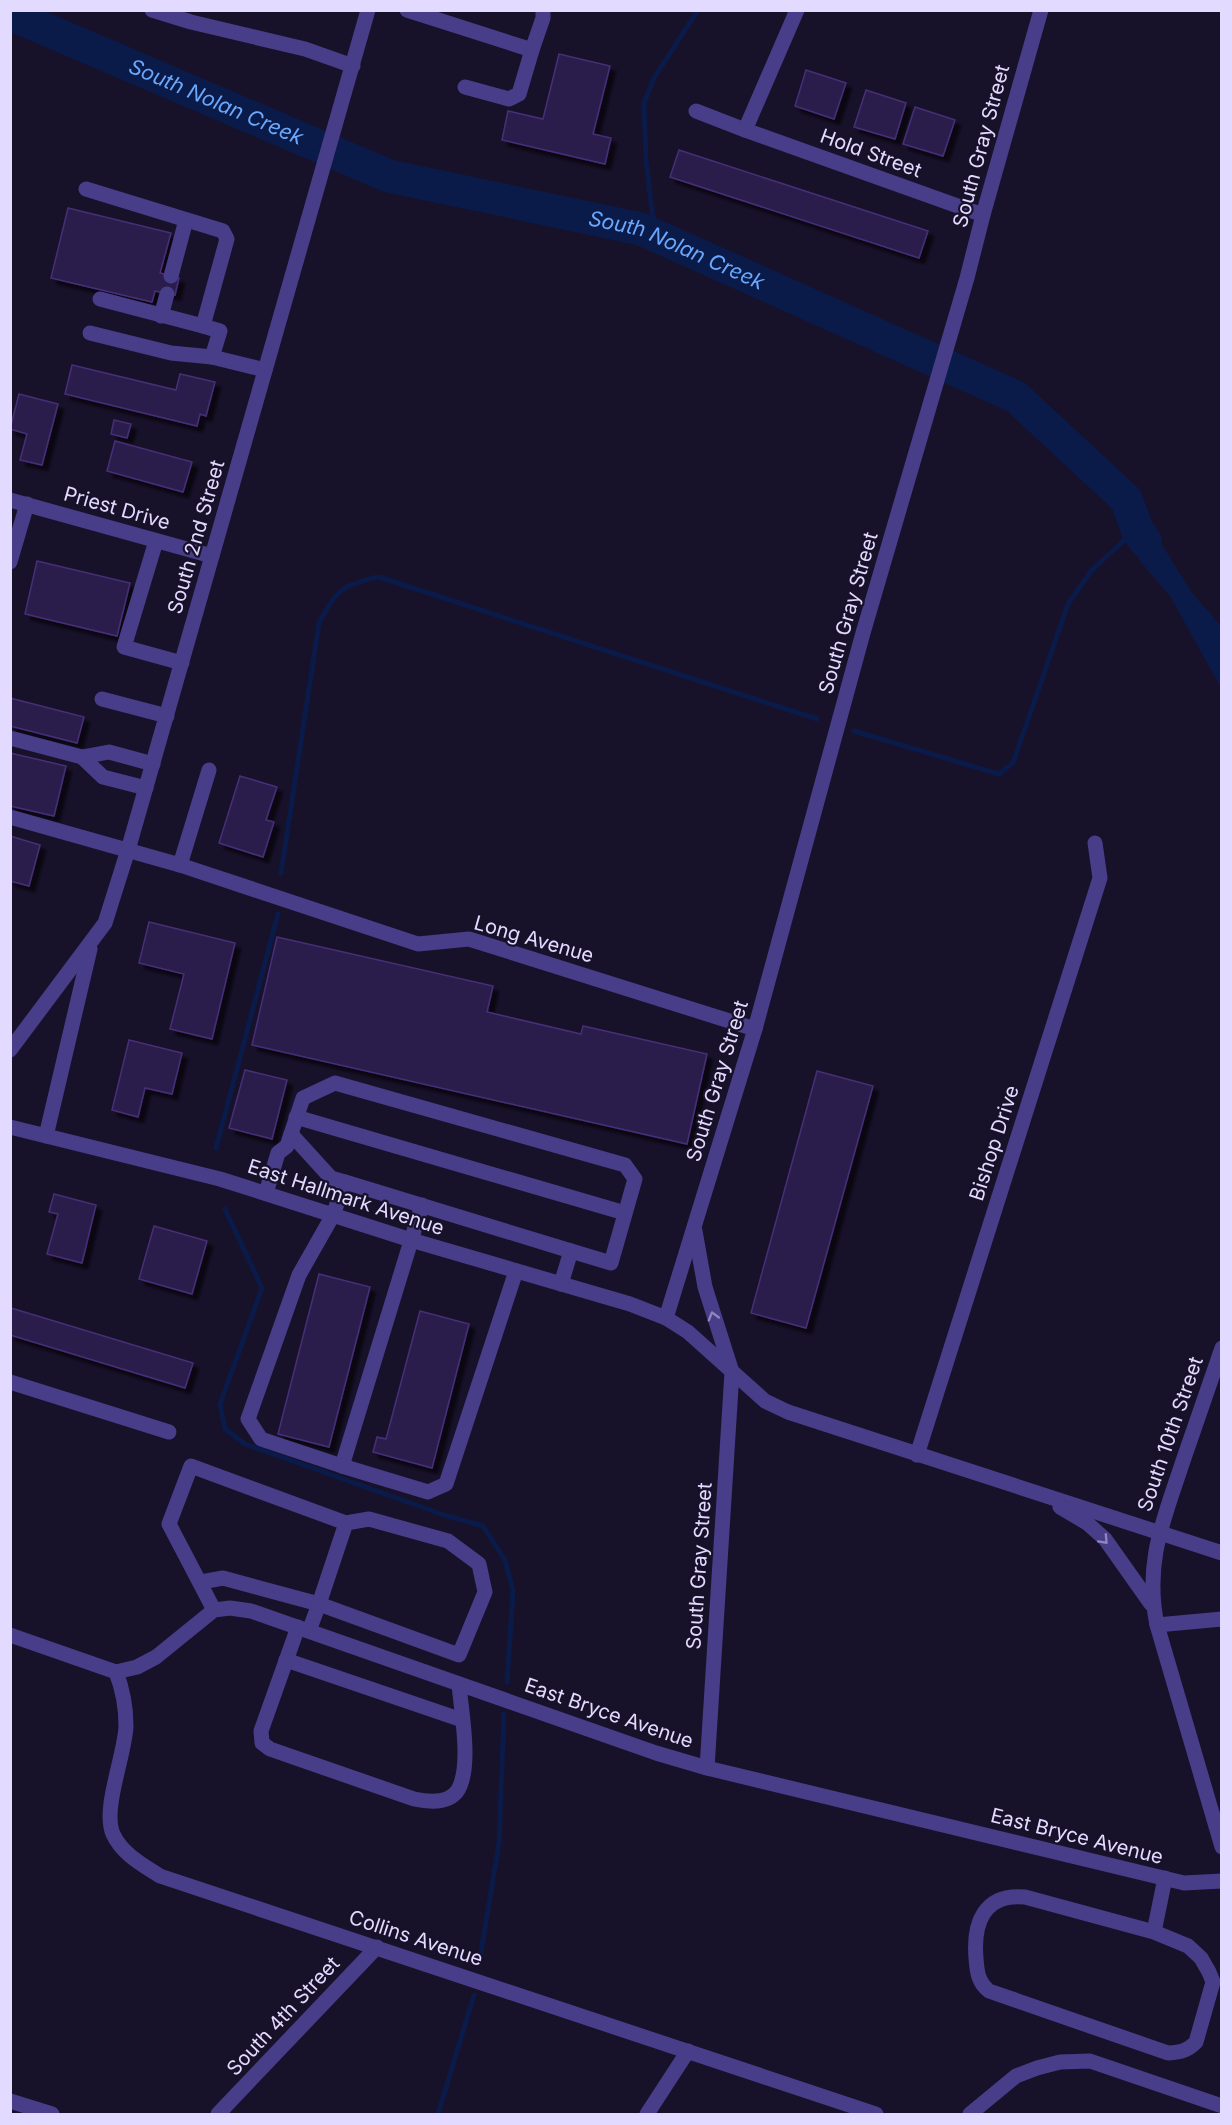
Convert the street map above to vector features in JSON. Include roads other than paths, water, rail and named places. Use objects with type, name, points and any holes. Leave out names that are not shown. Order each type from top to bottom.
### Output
[{"type":"street","points":[[152,10],[191,22],[305,49],[353,66]]},
{"type":"street","name":"South 2nd Street","points":[[10,1050],[105,923],[167,716],[368,10]]},
{"type":"street","points":[[407,10],[532,50]]},
{"type":"street","points":[[465,87],[509,99],[519,94],[543,18],[543,10]]},
{"type":"street","points":[[745,130],[796,10]]},
{"type":"street","name":"South Gray Street","points":[[666,1318],[755,1029],[863,633],[968,278],[983,215],[1041,10]]},
{"type":"street","name":"Hold Street","points":[[696,111],[983,215]]},
{"type":"street","points":[[86,189],[223,231],[226,239],[203,326]]},
{"type":"street","points":[[171,276],[186,220]]},
{"type":"street","points":[[161,316],[167,294]]},
{"type":"street","points":[[100,299],[220,331],[212,357]]},
{"type":"street","points":[[90,333],[171,353],[212,357],[265,370]]},
{"type":"street","name":"Priest Drive","points":[[10,500],[212,556]]},
{"type":"street","points":[[10,562],[27,504]]},
{"type":"street","points":[[156,541],[124,647],[182,663]]},
{"type":"street","points":[[102,699],[167,716]]},
{"type":"street","points":[[10,738],[82,757],[109,752],[153,764]]},
{"type":"street","points":[[82,757],[103,777],[146,788]]},
{"type":"street","points":[[180,865],[209,770]]},
{"type":"street","name":"Long Avenue","points":[[10,817],[180,865],[418,944],[468,939],[755,1029]]},
{"type":"street","name":"Bishop Drive","points":[[917,1455],[1100,878],[1095,843]]},
{"type":"street","points":[[46,1136],[91,941]]},
{"type":"street","points":[[266,1193],[278,1154],[287,1146],[296,1117],[303,1098],[335,1083],[626,1165],[635,1179],[611,1263],[331,1178],[291,1134]]},
{"type":"street","points":[[296,1117],[625,1213]]},
{"type":"street","name":"East Hallmark Avenue","points":[[10,1127],[220,1179],[411,1240],[630,1304],[666,1318],[688,1332],[765,1401],[788,1412],[1040,1495]]},
{"type":"street","points":[[345,1182],[333,1215],[299,1275],[248,1419],[261,1439],[428,1492],[446,1484],[516,1271]]},
{"type":"street","points":[[342,1466],[422,1205]]},
{"type":"street","name":"South Gray Street","points":[[694,1227],[705,1287],[732,1372],[706,1768]]},
{"type":"street","points":[[561,1284],[571,1251]]},
{"type":"street","name":"South 10th Street","points":[[1221,1348],[1159,1533],[1152,1588],[1157,1625],[1221,1847]]},
{"type":"street","points":[[10,1382],[170,1432]]},
{"type":"street","points":[[10,1635],[116,1672],[137,1667],[156,1658],[214,1610],[169,1524],[191,1466],[346,1523],[369,1519],[448,1541],[479,1564],[484,1592],[459,1655],[454,1682],[462,1720],[465,1755],[458,1790],[443,1800],[428,1802],[414,1799],[264,1746],[261,1740],[261,1731],[286,1660],[319,1604],[346,1523]]},
{"type":"street","points":[[1040,1495],[1221,1553]]},
{"type":"street","points":[[1040,1495],[1087,1523],[1105,1539],[1154,1607]]},
{"type":"street","points":[[201,1582],[222,1578],[319,1604],[459,1655]]},
{"type":"street","name":"East Bryce Avenue","points":[[214,1610],[230,1608],[250,1611],[656,1753],[706,1768],[1184,1883],[1221,1881]]},
{"type":"street","points":[[1157,1625],[1221,1619]]},
{"type":"street","points":[[286,1660],[462,1720]]},
{"type":"street","name":"Collins Avenue","points":[[116,1672],[123,1689],[126,1728],[109,1816],[112,1834],[124,1850],[160,1876],[688,2050],[876,2115]]},
{"type":"street","points":[[1154,1932],[1165,1878]]},
{"type":"street","points":[[1006,1897],[1025,1897],[1154,1932],[1188,1947],[1201,1958],[1213,1982],[1196,2042],[1189,2049],[1181,2052],[1168,2053],[989,1991],[983,1986],[978,1976],[975,1947],[978,1921],[990,1907],[1006,1897]]},
{"type":"street","name":"South 4th Street","points":[[218,2115],[377,1947]]},
{"type":"street","points":[[647,2115],[688,2050]]},
{"type":"street","points":[[970,2115],[1016,2076],[1060,2062],[1089,2061],[1221,2106]]},
{"type":"street","points":[[10,2101],[52,2115]]},
{"type":"water","points":[[1126,499],[1141,511],[1192,593],[1221,626],[1221,688],[1170,596],[1140,561],[1123,527]]},
{"type":"waterway","points":[[655,236],[646,161],[644,103],[654,78],[698,10]]},
{"type":"waterway","name":"South Nolan Creek","points":[[10,14],[389,176],[641,229],[1016,397],[1126,499],[1137,529],[1145,541]]},
{"type":"waterway","points":[[854,731],[999,774],[1013,763],[1068,604],[1091,571],[1132,533]]},
{"type":"waterway","points":[[281,873],[319,623],[336,596],[348,586],[366,580],[379,577],[817,719]]},
{"type":"waterway","points":[[216,1148],[278,914]]},
{"type":"waterway","points":[[225,1209],[262,1288],[220,1404],[225,1429],[245,1444],[444,1515],[483,1526],[505,1560],[513,1591],[507,1682]]},
{"type":"waterway","points":[[480,1958],[499,1843],[504,1714]]},
{"type":"waterway","points":[[438,2114],[474,1995]]}]
